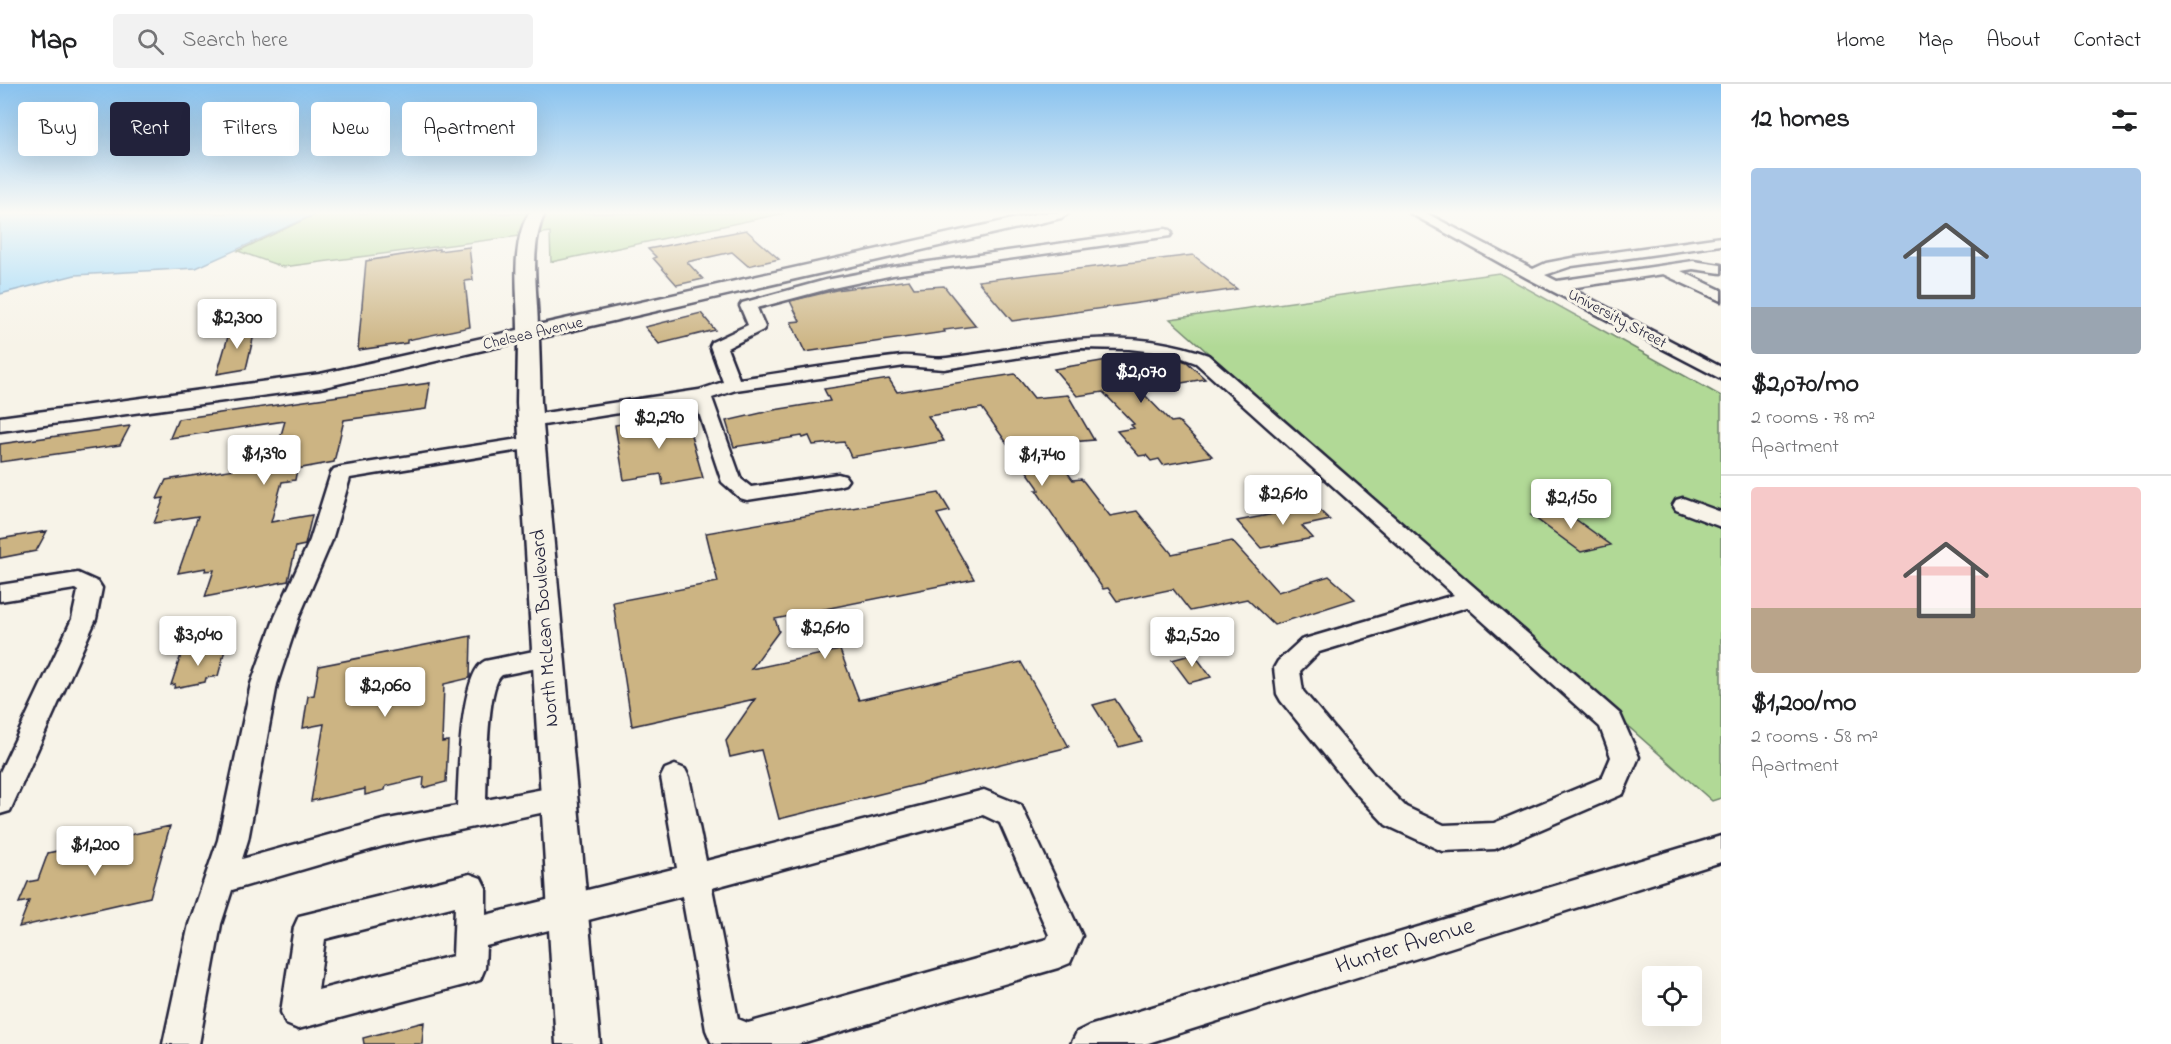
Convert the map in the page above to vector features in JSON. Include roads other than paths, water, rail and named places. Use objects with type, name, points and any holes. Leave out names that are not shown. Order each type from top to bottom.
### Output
[{"type":"main road","name":"North McLean Boulevard","points":[[527,258],[531,432],[578,1044]]},
{"type":"main road","name":"Chelsea Avenue","points":[[0,424],[320,381],[866,258]]},
{"type":"street","points":[[733,385],[718,346],[757,327],[748,306],[826,285],[893,272],[992,258]]},
{"type":"street","name":"University Street","points":[[1500,258],[1721,374]]},
{"type":"street","points":[[1532,275],[1551,266],[1602,258]]},
{"type":"street","points":[[1553,286],[1693,265],[1721,269]]},
{"type":"street","points":[[1665,269],[1721,296]]},
{"type":"street","points":[[181,1044],[205,924],[233,840],[264,684],[286,616],[321,540],[341,473],[702,395],[733,385],[905,361],[944,364],[1081,344],[1129,344],[1175,349],[1202,359],[1611,721],[1625,758],[1613,786],[1495,836],[1442,838],[1396,816],[1363,782],[1290,694],[1287,668],[1310,646],[1471,598]]},
{"type":"street","points":[[702,395],[732,482],[747,494],[838,480]]},
{"type":"street","points":[[1683,505],[1721,520]]},
{"type":"street","points":[[0,593],[78,581],[90,588],[84,619],[0,802]]},
{"type":"street","points":[[471,815],[478,703],[483,679],[491,669],[548,657]]},
{"type":"street","points":[[471,934],[568,911],[695,878],[984,802],[1011,814],[1066,936],[1058,952],[748,1041],[723,1030],[695,878],[675,777]]},
{"type":"street","points":[[220,879],[383,833],[559,798]]},
{"type":"street","name":"Hunter Avenue","points":[[1108,1041],[1721,849]]},
{"type":"street","points":[[470,888],[471,934],[468,968],[298,1012],[310,927],[470,888]]},
{"type":"water","points":[[0,258],[219,258],[196,268],[75,275],[0,294]]}]
